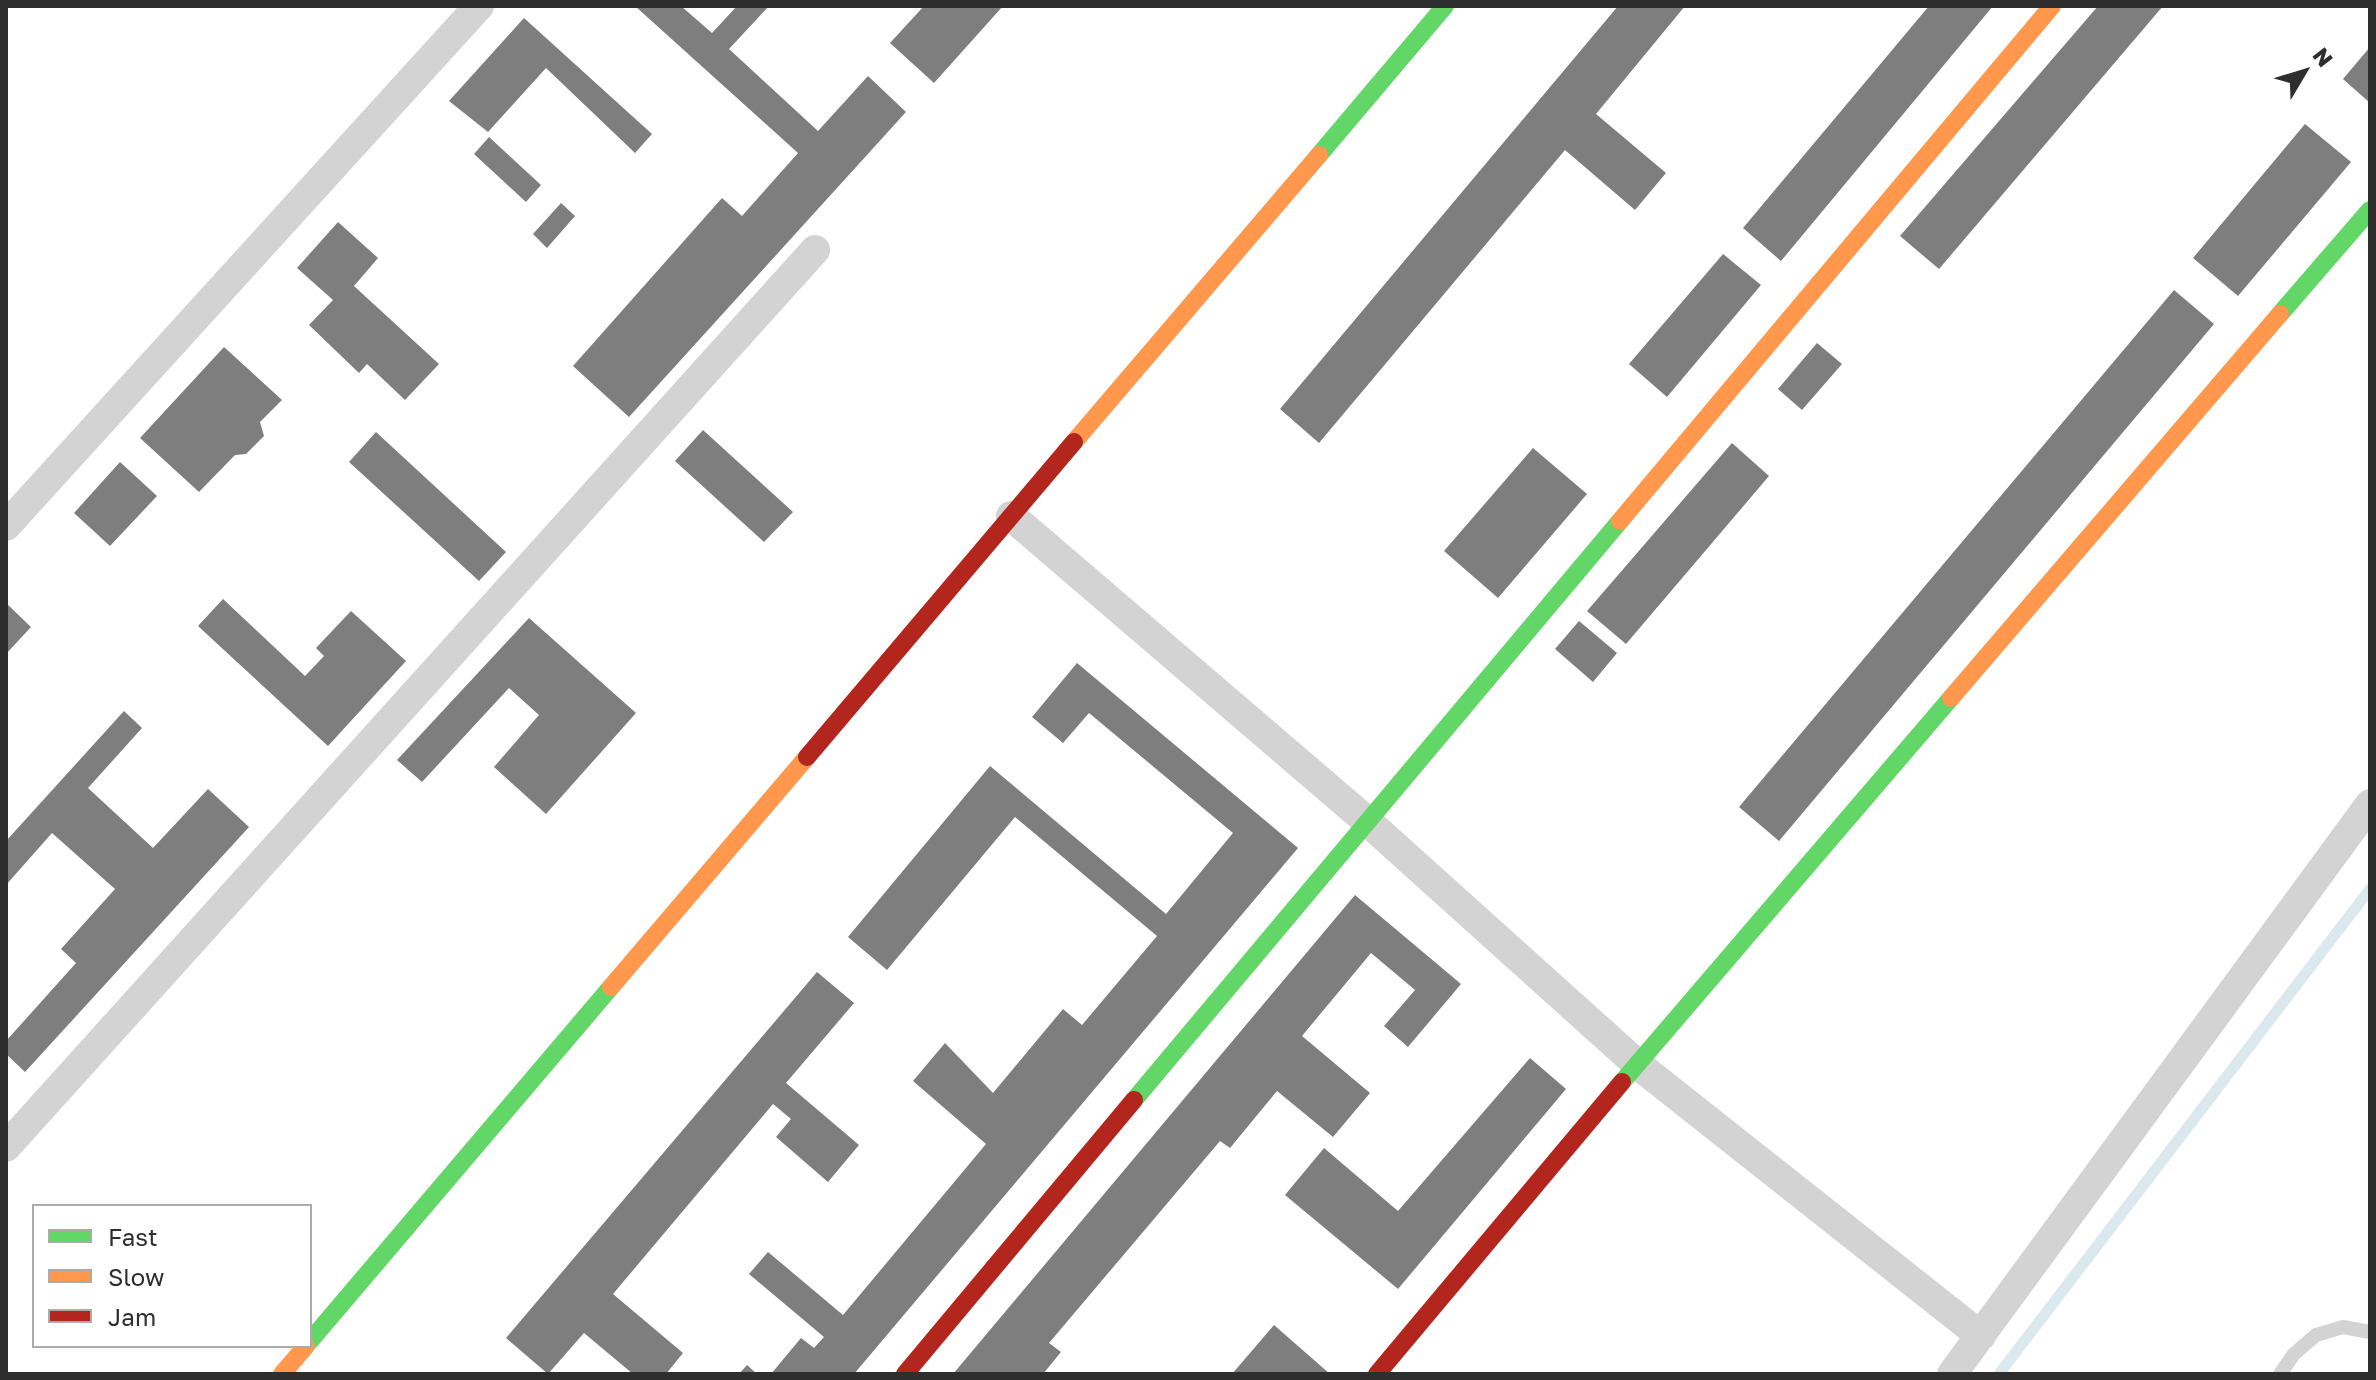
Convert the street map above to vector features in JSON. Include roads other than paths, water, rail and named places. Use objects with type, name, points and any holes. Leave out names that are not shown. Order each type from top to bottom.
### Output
[{"type":"street","points":[[6,526],[479,6]]},
{"type":"street","points":[[312,1339],[1445,6]]},
{"type":"street","points":[[905,1374],[2052,6]]},
{"type":"street","points":[[1377,1374],[1637,1064],[2370,210]]},
{"type":"street","points":[[6,1147],[815,250]]},
{"type":"street","points":[[1011,516],[1368,822],[1637,1064],[1981,1336]]},
{"type":"street","points":[[1952,1374],[2370,804]]},
{"type":"street","points":[[282,1374],[304,1348]]},
{"type":"lane","points":[[2280,1374],[2294,1354],[2316,1335],[2343,1327],[2370,1332]]},
{"type":"waterway","points":[[1999,1374],[2370,889]]}]
